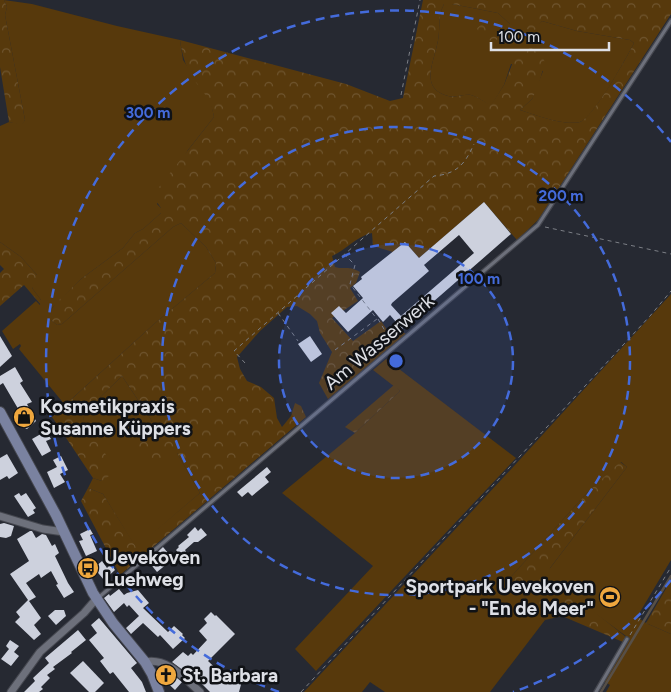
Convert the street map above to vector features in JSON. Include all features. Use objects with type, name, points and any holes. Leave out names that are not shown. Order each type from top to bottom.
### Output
[{"type":"main road","points":[[0,412],[37,479],[97,598],[113,623],[145,662],[159,692]]},
{"type":"street","points":[[0,516],[43,529],[64,532]]},
{"type":"street","points":[[11,692],[40,652],[84,613],[97,598]]},
{"type":"street","points":[[145,662],[154,660],[171,667],[200,692]]},
{"type":"lane","name":"Am Wasserwerk","points":[[97,598],[538,225],[671,21]]},
{"type":"lane","points":[[596,692],[627,639]]},
{"type":"path","points":[[401,95],[420,0]]},
{"type":"path","points":[[245,363],[234,351],[434,176],[449,174],[467,159],[474,144]]},
{"type":"path","points":[[538,225],[671,254]]},
{"type":"path","points":[[345,254],[355,265],[350,284],[377,318],[394,347]]},
{"type":"path","points":[[300,692],[650,316],[671,291]]},
{"type":"path","points":[[278,312],[298,341]]},
{"type":"path","points":[[335,350],[377,318]]},
{"type":"path","points":[[363,353],[380,360]]},
{"type":"path","points":[[627,639],[671,567]]},
{"type":"green space","points":[[0,0],[4,0],[7,7],[5,15],[25,120],[22,125],[9,122],[0,67]]},
{"type":"green space","points":[[4,0],[32,4],[180,40],[183,60],[211,102],[214,117],[188,150],[157,204],[161,208],[161,213],[143,229],[135,233],[123,248],[81,279],[51,309],[51,320],[57,325],[62,324],[173,227],[181,223],[206,247],[216,263],[215,273],[154,324],[65,405],[19,349],[20,344],[13,349],[2,331],[36,301],[40,305],[41,300],[32,288],[37,275],[21,257],[0,242],[0,126],[9,122],[22,124],[25,120],[5,15],[7,7]]},
{"type":"green space","points":[[423,0],[671,0],[671,14],[538,220],[517,240],[484,202],[419,258],[405,242],[393,252],[373,246],[372,233],[362,237],[332,256],[335,267],[360,272],[356,283],[350,288],[358,301],[332,318],[353,341],[381,321],[390,334],[398,329],[406,334],[328,399],[319,383],[332,352],[320,333],[317,321],[310,314],[297,306],[287,307],[260,331],[237,357],[240,369],[247,381],[261,387],[274,398],[277,418],[282,427],[291,416],[295,403],[301,406],[306,417],[120,575],[81,501],[88,488],[103,494],[136,547],[200,493],[177,453],[153,469],[132,447],[142,430],[152,421],[122,376],[86,411],[83,419],[112,464],[109,476],[102,481],[93,478],[52,417],[154,324],[215,273],[216,263],[206,247],[181,223],[173,227],[62,324],[57,325],[48,314],[56,303],[81,279],[123,248],[135,233],[143,229],[161,213],[161,208],[154,198],[156,191],[214,117],[209,100],[188,69],[180,40],[346,84],[390,101],[403,98]],"holes":[[[444,4],[498,13],[510,24],[525,29],[535,30],[542,21],[577,31],[630,40],[634,43],[593,110],[580,122],[566,123],[520,110],[532,99],[538,87],[545,62],[537,52],[525,45],[518,49],[504,85],[491,105],[471,95],[448,96],[439,93],[434,88],[430,75],[438,40],[442,9]]]},
{"type":"green space","points":[[444,4],[498,13],[510,24],[539,24],[542,21],[577,31],[630,40],[634,43],[609,87],[593,110],[580,122],[566,123],[520,110],[532,99],[543,71],[511,64],[504,85],[491,106],[471,95],[454,97],[439,93],[431,82],[430,75]]},
{"type":"green space","points":[[482,24],[497,30],[499,36],[497,40],[492,41],[480,37],[477,28]]},
{"type":"green space","points":[[0,242],[21,257],[37,275],[37,282],[32,288],[41,300],[41,305],[24,285],[0,306],[0,273],[4,269],[0,265]]},
{"type":"green space","points":[[671,294],[671,560],[637,617],[671,634],[671,692],[606,692],[610,685],[604,681],[630,639],[544,576],[627,467],[621,462],[588,492],[509,579],[545,620],[490,692],[385,692],[370,682],[362,692],[304,692],[514,466]]},
{"type":"green space","points":[[386,359],[516,458],[316,671],[295,649],[373,566],[282,493],[355,433],[400,391],[373,370]]},
{"type":"green space","points":[[122,376],[152,421],[142,430],[177,453],[200,493],[136,548],[103,494],[88,488],[93,478],[102,481],[83,419],[86,411]]},
{"type":"green space","points":[[394,385],[400,391],[355,433],[345,427]]},
{"type":"green space","points":[[620,462],[627,467],[550,568],[549,576],[626,637],[623,642],[562,616],[545,620],[509,579],[588,492]]},
{"type":"green space","points":[[671,580],[671,634],[646,623]]},
{"type":"building","points":[[484,202],[511,234],[402,329],[390,315],[383,322],[373,310],[348,332],[331,313],[339,306],[346,313],[363,298],[353,286],[362,279],[361,277],[405,242],[419,258]],"holes":[[[459,235],[474,253],[401,316],[391,305],[429,271],[424,265]]]},
{"type":"building","points":[[0,336],[12,356],[0,367]]},
{"type":"building","points":[[310,336],[322,354],[311,362],[298,344]]},
{"type":"building","points":[[15,367],[23,381],[20,383],[32,402],[27,404],[36,421],[27,429],[21,426],[22,422],[18,414],[20,412],[3,383],[0,385],[0,376]]},
{"type":"building","points":[[46,431],[51,439],[46,441],[51,451],[42,456],[32,439]]},
{"type":"building","points":[[7,454],[18,473],[9,479],[7,476],[0,480],[0,458]]},
{"type":"building","points":[[61,456],[68,470],[60,474],[65,482],[54,488],[47,472],[57,467],[53,460]]},
{"type":"building","points":[[267,467],[271,472],[265,477],[269,482],[252,496],[248,492],[242,497],[237,492]]},
{"type":"building","points":[[19,493],[21,496],[26,493],[36,508],[33,510],[35,513],[28,517],[14,496]]},
{"type":"building","points":[[4,523],[14,526],[11,536],[6,538],[0,537],[0,524]]},
{"type":"building","points":[[195,527],[198,531],[201,528],[207,535],[198,542],[194,542],[185,550],[188,555],[183,559],[176,550],[189,537],[187,535]]},
{"type":"building","points":[[90,529],[93,534],[90,535],[97,551],[86,556],[79,541],[83,540],[80,534]]},
{"type":"building","points":[[32,531],[36,538],[42,534],[46,535],[52,546],[55,544],[59,553],[55,556],[74,592],[64,598],[56,585],[58,584],[51,571],[41,578],[39,574],[26,583],[36,597],[29,601],[41,618],[34,625],[41,634],[34,640],[15,622],[20,617],[16,612],[28,600],[10,574],[29,561],[17,539]]},
{"type":"building","points":[[163,547],[173,559],[157,572],[148,561]]},
{"type":"building","points":[[102,561],[107,568],[111,564],[115,570],[104,580],[94,568]]},
{"type":"building","points":[[119,589],[124,595],[138,590],[149,603],[143,608],[168,632],[174,626],[185,638],[173,649],[160,635],[158,637],[143,623],[131,634],[126,628],[139,616],[129,605],[127,607],[124,603],[114,612],[104,598]]},
{"type":"building","points":[[55,610],[64,610],[66,616],[56,625],[48,616]]},
{"type":"building","points":[[211,612],[235,634],[208,661],[231,683],[233,675],[243,677],[239,692],[210,692],[193,675],[192,677],[172,662],[183,652],[188,656],[191,653],[193,655],[207,640],[199,631],[207,623],[204,619]]},
{"type":"building","points":[[99,618],[137,663],[131,668],[142,682],[146,692],[129,692],[113,672],[110,674],[100,661],[104,658],[89,640],[97,633],[91,625]]},
{"type":"building","points":[[78,630],[86,640],[53,667],[55,669],[47,675],[50,678],[41,687],[43,689],[39,692],[24,692],[35,681],[33,678],[49,663],[45,658]]},
{"type":"building","points":[[10,640],[19,646],[14,652],[19,656],[11,666],[1,659],[9,649],[6,646]]},
{"type":"building","points":[[83,661],[104,683],[95,692],[89,692],[70,673]]},
{"type":"building","name":"St. Barbara","points":[[161,668],[182,682],[175,690],[160,676],[158,671]]},
{"type":"waterway","points":[[601,692],[671,576]]},
{"type":"place","name":"Kosmetikpraxis Susanne Küppers","points":[[24,417]]},
{"type":"place","name":"Uevekoven Luehweg","points":[[88,568]]},
{"type":"place","name":"Sportpark Uevekoven - \"En de Meer\"","points":[[610,597]]},
{"type":"place","name":"St. Barbara","points":[[166,675]]}]
